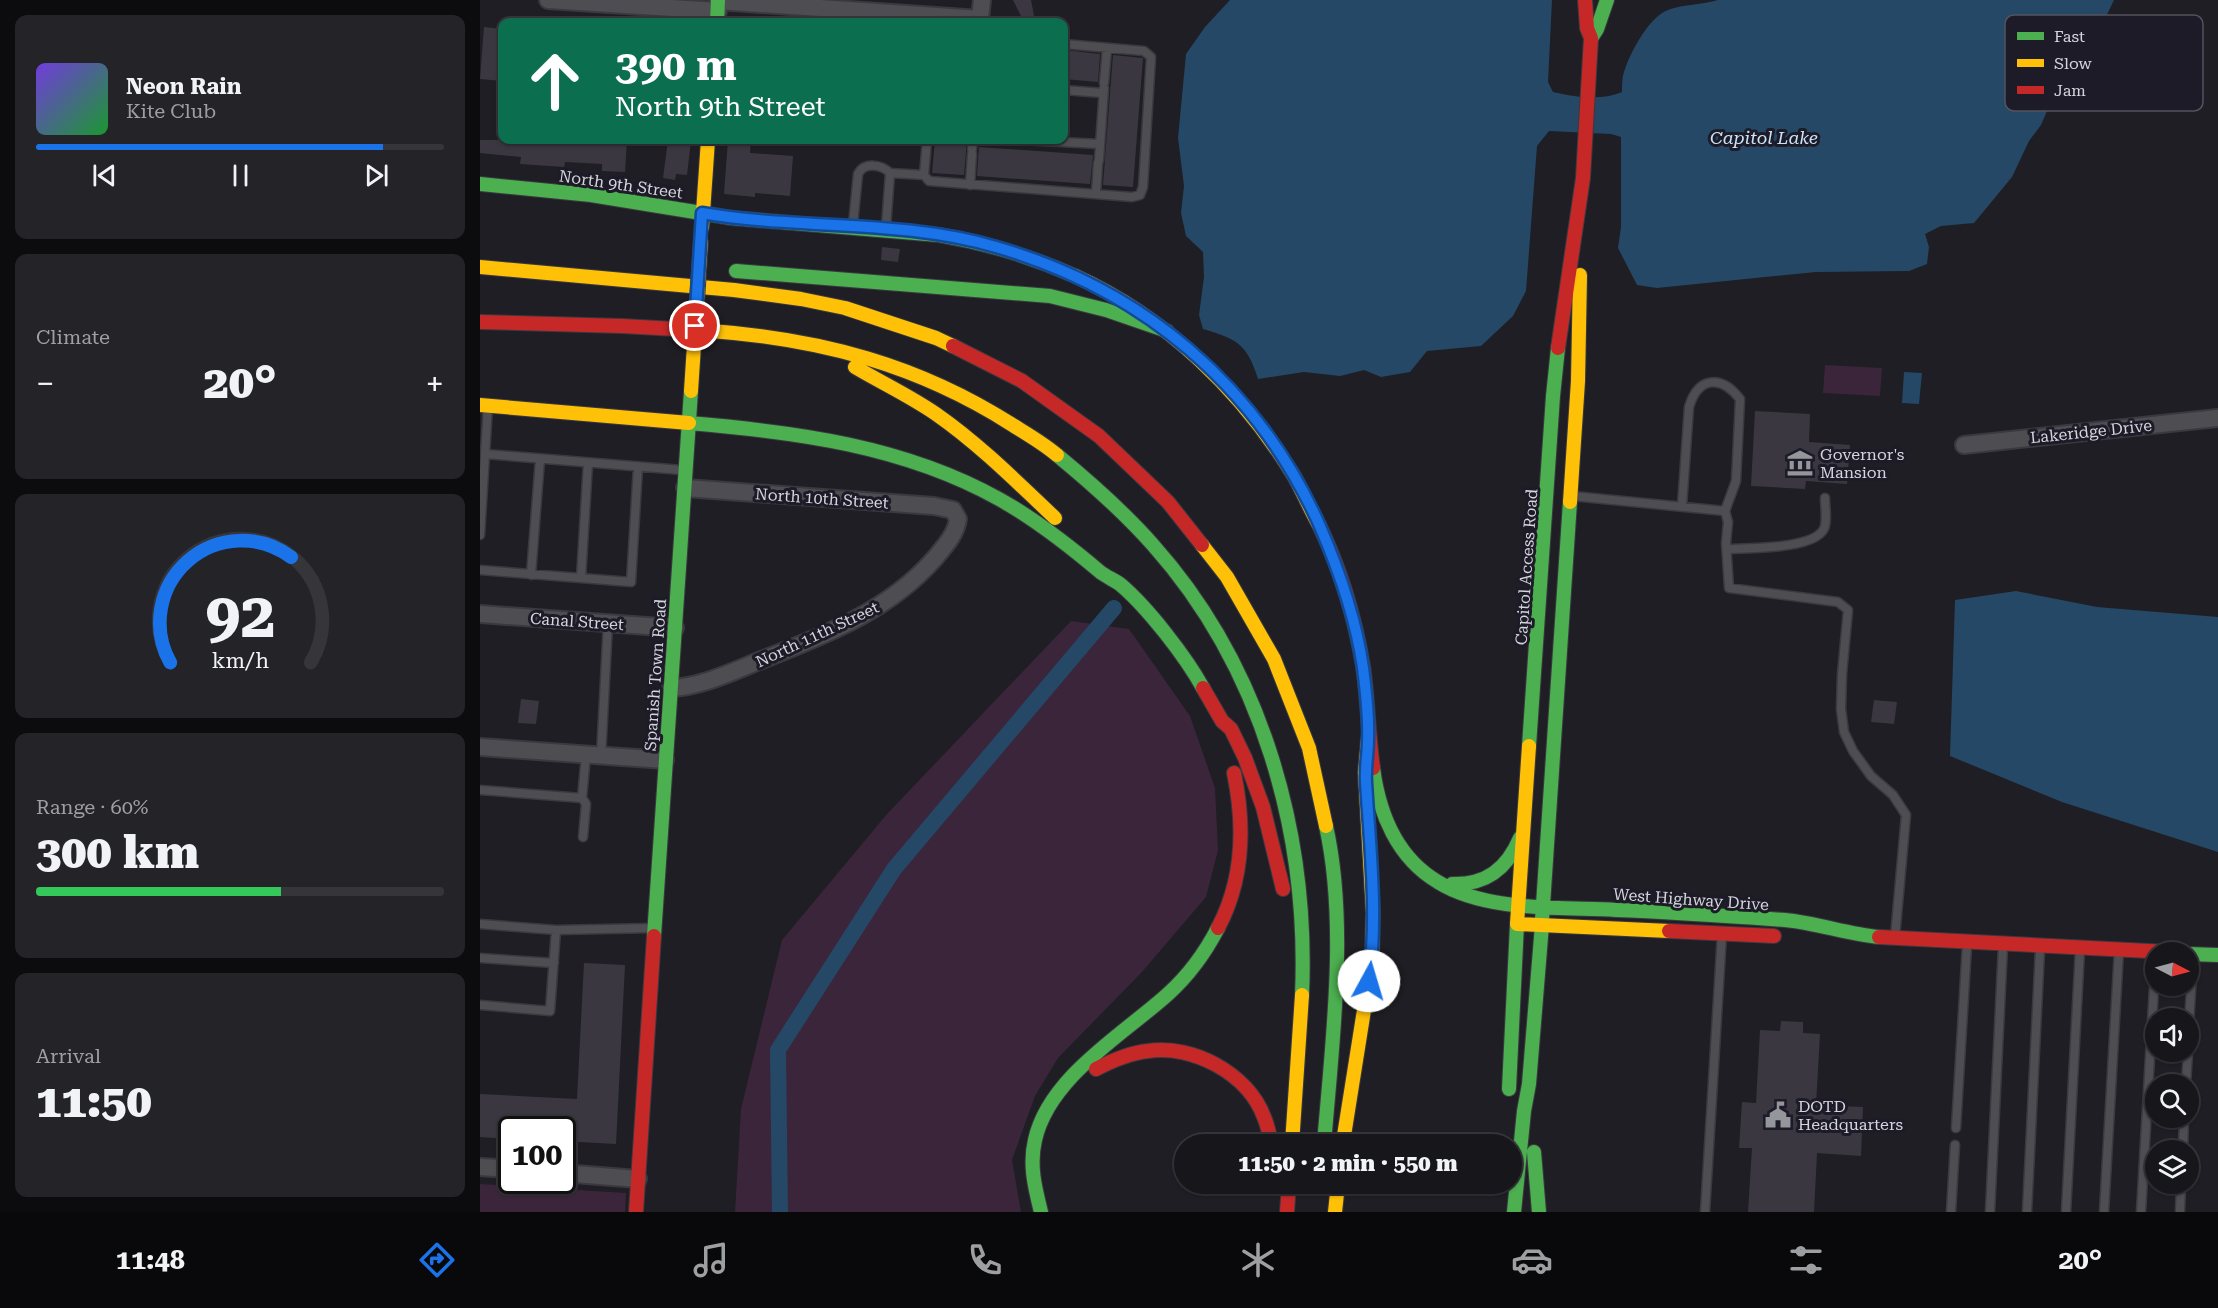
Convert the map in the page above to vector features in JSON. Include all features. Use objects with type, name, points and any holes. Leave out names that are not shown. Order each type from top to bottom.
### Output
[{"type":"main road","name":"Capitol Access Road","points":[[1508,1098],[1518,903],[1557,357],[1578,213],[1584,144],[1591,38],[1587,28],[1585,0]]},
{"type":"main road","points":[[1591,38],[1597,29],[1607,0]]},
{"type":"main road","name":"Spanish Town Road","points":[[636,1212],[708,144]]},
{"type":"main road","name":"North 9th Street","points":[[480,184],[571,192],[731,218],[886,229],[972,240],[1018,254],[1079,277],[1121,300],[1167,331]]},
{"type":"main road","name":"Capitol Access Road","points":[[1529,1084],[1542,926],[1579,354],[1581,282],[1578,213]]},
{"type":"main road","points":[[480,260],[622,266]]},
{"type":"main road","points":[[480,267],[760,292],[872,315],[950,343],[1022,381],[1083,422],[1140,471],[1220,565],[1247,610],[1284,684],[1313,763],[1330,841],[1337,929],[1337,966],[1325,1134]]},
{"type":"main road","points":[[682,268],[765,272],[1050,296],[1106,310],[1167,331],[1216,374],[1254,415],[1287,464],[1311,507],[1338,570],[1357,634],[1363,669],[1368,739],[1365,773],[1373,913],[1372,960],[1344,1134]]},
{"type":"main road","points":[[480,322],[728,331],[818,346],[874,359],[924,377],[977,403],[1020,428],[1108,496],[1146,535],[1176,572],[1216,632],[1235,665],[1257,712],[1277,767],[1291,824],[1300,878],[1304,947],[1293,1134]]},
{"type":"main road","points":[[818,346],[898,390],[947,421],[1117,575],[1120,584],[1149,614],[1182,655],[1222,721],[1231,729],[1245,758],[1263,807],[1279,870],[1303,986]]},
{"type":"main road","points":[[484,406],[811,436],[884,452],[965,482],[1005,503],[1076,551],[1111,581],[1120,584]]},
{"type":"main road","points":[[1041,1212],[1035,1194],[1032,1161],[1039,1129],[1052,1100],[1076,1072],[1171,992],[1191,970],[1209,944],[1228,906],[1238,873],[1243,836],[1242,804],[1221,733],[1222,721]]},
{"type":"main road","name":"West Highway Drive","points":[[1368,739],[1380,800],[1391,834],[1398,845],[1419,869],[1440,883],[1471,896],[1518,903],[1723,916],[1822,925],[1860,935]]},
{"type":"main road","points":[[1440,883],[1469,885],[1488,879],[1511,857],[1524,827]]},
{"type":"main road","name":"West Highway Drive","points":[[1517,924],[1786,937]]},
{"type":"main road","name":"West Highway Drive","points":[[1809,938],[1860,935],[2145,952]]},
{"type":"main road","points":[[2199,954],[2218,955]]},
{"type":"main road","points":[[1054,1212],[1046,1188],[1044,1167],[1046,1145],[1052,1122],[1061,1105],[1077,1085],[1105,1063],[1126,1054],[1150,1049],[1174,1050],[1214,1062],[1236,1078],[1254,1098],[1269,1134]]},
{"type":"main road","points":[[1529,1084],[1539,1212]]},
{"type":"main road","points":[[1514,1212],[1524,1111],[1529,1084]]},
{"type":"main road","points":[[1287,1212],[1288,1194]]},
{"type":"main road","points":[[1335,1212],[1337,1194]]},
{"type":"street","points":[[548,0],[954,18]]},
{"type":"street","points":[[980,18],[982,0]]},
{"type":"street","name":"Lakeridge Drive","points":[[1964,445],[2218,418]]},
{"type":"street","name":"North 10th Street","points":[[685,488],[933,506],[953,510],[957,514]]},
{"type":"street","name":"North 11th Street","points":[[671,688],[689,686],[743,668],[802,645],[877,608],[910,584],[943,549],[957,525],[957,514]]},
{"type":"street","name":"Canal Street","points":[[480,614],[675,628]]},
{"type":"street","points":[[480,747],[665,760]]},
{"type":"street","points":[[480,1167],[498,1168]]},
{"type":"street","points":[[576,1174],[638,1179]]},
{"type":"lane","points":[[853,227],[858,174],[860,169],[866,166],[880,166],[890,173],[924,176],[929,181],[1132,197],[1140,195],[1143,187],[1151,57],[1144,51],[1068,44]]},
{"type":"lane","points":[[1096,193],[1107,48]]},
{"type":"lane","points":[[1068,90],[1104,88]]},
{"type":"lane","points":[[1068,142],[1100,144]]},
{"type":"lane","points":[[924,176],[927,144]]},
{"type":"lane","points":[[970,185],[972,147]]},
{"type":"lane","points":[[886,229],[890,173]]},
{"type":"lane","points":[[1682,506],[1689,407],[1693,394],[1702,385],[1710,382],[1724,384],[1740,399],[1736,481],[1725,511],[1728,522],[1729,588],[1838,602],[1848,610],[1841,709],[1844,732],[1853,751],[1871,776],[1893,795],[1906,815],[1894,938]]},
{"type":"lane","points":[[480,535],[485,454],[484,406]]},
{"type":"lane","points":[[485,454],[686,471]]},
{"type":"lane","points":[[531,574],[540,459]]},
{"type":"lane","points":[[581,578],[588,463]]},
{"type":"lane","points":[[480,570],[631,582],[638,467]]},
{"type":"lane","points":[[1547,493],[1725,511]]},
{"type":"lane","points":[[1727,549],[1799,544],[1819,535],[1825,528],[1825,498]]},
{"type":"lane","points":[[584,837],[586,804],[582,798],[593,755],[608,623]]},
{"type":"lane","points":[[480,790],[582,798]]},
{"type":"lane","points":[[1705,1212],[1723,916]]},
{"type":"lane","points":[[480,924],[556,930],[654,928]]},
{"type":"lane","points":[[480,1005],[550,1011],[556,930]]},
{"type":"lane","points":[[1956,1128],[1967,942]]},
{"type":"lane","points":[[1990,1212],[2003,944]]},
{"type":"lane","points":[[2027,1212],[2040,945]]},
{"type":"lane","points":[[2066,1212],[2080,948]]},
{"type":"lane","points":[[2104,1212],[2119,950]]},
{"type":"lane","points":[[480,958],[554,963]]},
{"type":"lane","points":[[2141,1212],[2154,996]]},
{"type":"lane","points":[[1951,1212],[1955,1145]]},
{"type":"lane","points":[[2180,1212],[2181,1194]]},
{"type":"shaded area","points":[[1825,365],[1882,368],[1880,396],[1823,393]]},
{"type":"shaded area","points":[[1071,621],[1129,629],[1190,716],[1215,788],[1218,850],[1206,897],[1142,972],[1058,1058],[1035,1096],[1012,1160],[1021,1212],[735,1212],[741,1109],[782,940],[887,814]]},
{"type":"shaded area","points":[[480,1184],[498,1185],[498,1194],[576,1194],[576,1190],[626,1193],[625,1212],[480,1212]]},
{"type":"water","name":"Capitol Lake","points":[[1230,0],[1552,0],[1548,82],[1553,92],[1579,97],[1597,97],[1622,92],[1624,72],[1642,35],[1661,14],[1680,7],[1718,0],[2114,0],[2107,15],[2005,15],[2005,111],[2047,111],[2041,125],[2029,141],[2012,177],[1974,223],[1941,226],[1925,234],[1929,247],[1927,264],[1909,271],[1816,272],[1657,288],[1637,285],[1618,248],[1621,227],[1621,137],[1611,134],[1549,131],[1537,146],[1526,291],[1513,316],[1481,346],[1427,351],[1410,372],[1381,377],[1364,370],[1340,376],[1304,372],[1258,379],[1249,357],[1239,344],[1203,329],[1199,315],[1204,277],[1203,252],[1186,236],[1181,213],[1184,186],[1178,138],[1186,54],[1205,27]]},
{"type":"water","points":[[1904,372],[1922,373],[1919,404],[1902,403]]},
{"type":"water","points":[[2016,591],[2097,607],[2218,617],[2218,852],[2062,802],[1950,756],[1955,600]]},
{"type":"building","points":[[1013,0],[1031,0],[1034,16],[1022,18]]},
{"type":"building","points":[[484,27],[498,29],[498,81],[480,79]]},
{"type":"building","points":[[1068,50],[1100,54],[1098,82],[1068,79]]},
{"type":"building","points":[[1113,55],[1143,58],[1133,187],[1103,185]]},
{"type":"building","points":[[480,140],[498,140],[498,144],[627,144],[625,172],[602,171],[602,164],[565,162],[564,167],[520,164],[521,157],[480,153]]},
{"type":"building","points":[[667,144],[691,144],[687,175],[676,174],[675,180],[663,178]]},
{"type":"building","points":[[728,144],[751,144],[750,153],[793,156],[790,196],[755,193],[755,197],[724,194]]},
{"type":"building","points":[[935,144],[966,146],[964,175],[932,173]]},
{"type":"building","points":[[979,147],[1093,155],[1090,184],[977,176]]},
{"type":"building","points":[[882,247],[900,249],[898,262],[881,260]]},
{"type":"building","name":"Governor's Mansion","points":[[1755,411],[1810,414],[1809,442],[1850,445],[1847,484],[1806,481],[1805,489],[1751,486]]},
{"type":"building","points":[[521,699],[539,701],[536,724],[518,723]]},
{"type":"building","points":[[1874,700],[1897,702],[1894,724],[1871,722]]},
{"type":"building","points":[[584,963],[625,965],[616,1144],[576,1142],[576,1116],[498,1116],[498,1138],[480,1137],[480,1094],[577,1099]]},
{"type":"building","name":"DOTD Headquarters","points":[[1781,1021],[1803,1022],[1803,1033],[1820,1034],[1816,1105],[1863,1107],[1861,1156],[1817,1153],[1814,1212],[1748,1212],[1752,1148],[1739,1148],[1742,1102],[1756,1103],[1760,1030],[1780,1031]]},
{"type":"waterway","points":[[780,1212],[778,1050],[894,869],[1114,608]]},
{"type":"traffic: fast","points":[[717,18],[718,0]]},
{"type":"traffic: fast","points":[[1591,38],[1597,29],[1607,0]]},
{"type":"traffic: fast","points":[[480,184],[591,195],[732,218],[939,235],[1008,251],[1075,276]]},
{"type":"traffic: fast","points":[[736,271],[1050,296],[1106,310],[1167,331]]},
{"type":"traffic: fast","points":[[1529,746],[1558,348]]},
{"type":"traffic: fast","points":[[654,936],[691,391]]},
{"type":"traffic: fast","points":[[689,423],[769,431],[848,444],[926,466],[999,499],[1050,532],[1132,595],[1166,634],[1203,688]]},
{"type":"traffic: fast","points":[[1057,455],[1131,521],[1191,593],[1223,644],[1250,699],[1271,755],[1287,814],[1297,874],[1302,934],[1302,995]]},
{"type":"traffic: fast","points":[[1542,920],[1570,502]]},
{"type":"traffic: fast","points":[[1373,768],[1385,818],[1401,847],[1424,872],[1457,892],[1478,899],[1524,906],[1785,920],[1879,937]]},
{"type":"traffic: fast","points":[[1325,1134],[1334,1025],[1337,943],[1333,864],[1326,826]]},
{"type":"traffic: fast","points":[[1452,884],[1475,882],[1494,873],[1509,858],[1520,838]]},
{"type":"traffic: fast","points":[[1509,1089],[1517,924]]},
{"type":"traffic: fast","points":[[1514,1212],[1524,1111],[1529,1084],[1542,925]]},
{"type":"traffic: fast","points":[[1041,1212],[1034,1176],[1033,1149],[1043,1117],[1056,1096],[1090,1058],[1176,987],[1196,963],[1218,928]]},
{"type":"traffic: fast","points":[[2199,954],[2218,955]]},
{"type":"traffic: fast","points":[[1534,1152],[1539,1212]]},
{"type":"traffic: slow","points":[[702,227],[708,144]]},
{"type":"traffic: slow","points":[[691,391],[701,240]]},
{"type":"traffic: slow","points":[[480,267],[734,290],[801,299],[845,308],[936,338],[953,346]]},
{"type":"traffic: slow","points":[[1570,502],[1578,381],[1580,275]]},
{"type":"traffic: slow","points":[[1075,276],[1108,293],[1171,335],[1226,386],[1251,415],[1294,476],[1319,525]]},
{"type":"traffic: slow","points":[[711,331],[752,335],[830,348],[904,371],[976,403],[1057,455]]},
{"type":"traffic: slow","points":[[855,367],[916,401],[952,426],[1055,518]]},
{"type":"traffic: slow","points":[[480,405],[689,423]]},
{"type":"traffic: slow","points":[[1202,545],[1227,577],[1274,659],[1309,748],[1326,826]]},
{"type":"traffic: slow","points":[[1344,1134],[1372,960],[1373,913],[1365,773],[1368,739]]},
{"type":"traffic: slow","points":[[1529,746],[1517,924],[1669,931]]},
{"type":"traffic: slow","points":[[1293,1134],[1302,995]]},
{"type":"traffic: slow","points":[[1335,1212],[1337,1194]]},
{"type":"traffic: jam","points":[[1558,348],[1583,178],[1591,38],[1587,28],[1585,0]]},
{"type":"traffic: jam","points":[[480,322],[711,331]]},
{"type":"traffic: jam","points":[[953,346],[1022,381],[1099,436],[1168,502],[1202,545]]},
{"type":"traffic: jam","points":[[1319,525],[1340,576],[1356,630],[1365,679],[1373,768]]},
{"type":"traffic: jam","points":[[1203,688],[1222,721],[1231,729],[1245,758],[1263,807],[1283,889]]},
{"type":"traffic: jam","points":[[1218,928],[1233,891],[1240,852],[1240,813],[1234,773]]},
{"type":"traffic: jam","points":[[1669,931],[1774,936]]},
{"type":"traffic: jam","points":[[636,1212],[654,936]]},
{"type":"traffic: jam","points":[[1879,937],[2145,951]]},
{"type":"traffic: jam","points":[[1096,1069],[1121,1057],[1148,1051],[1183,1052],[1200,1057],[1232,1075],[1245,1088],[1264,1117],[1270,1134]]},
{"type":"traffic: jam","points":[[1287,1212],[1288,1194]]},
{"type":"place","name":"Governor's Mansion","points":[[1800,463]]},
{"type":"place","name":"DOTD Headquarters","points":[[1778,1115]]},
{"type":"route","points":[[695,326],[702,213],[731,218],[886,229],[972,240],[1049,264],[1079,277],[1121,300],[1167,331],[1216,374],[1254,415],[1299,483],[1338,570],[1357,634],[1367,708],[1368,739],[1365,773],[1373,913],[1369,981]]}]
